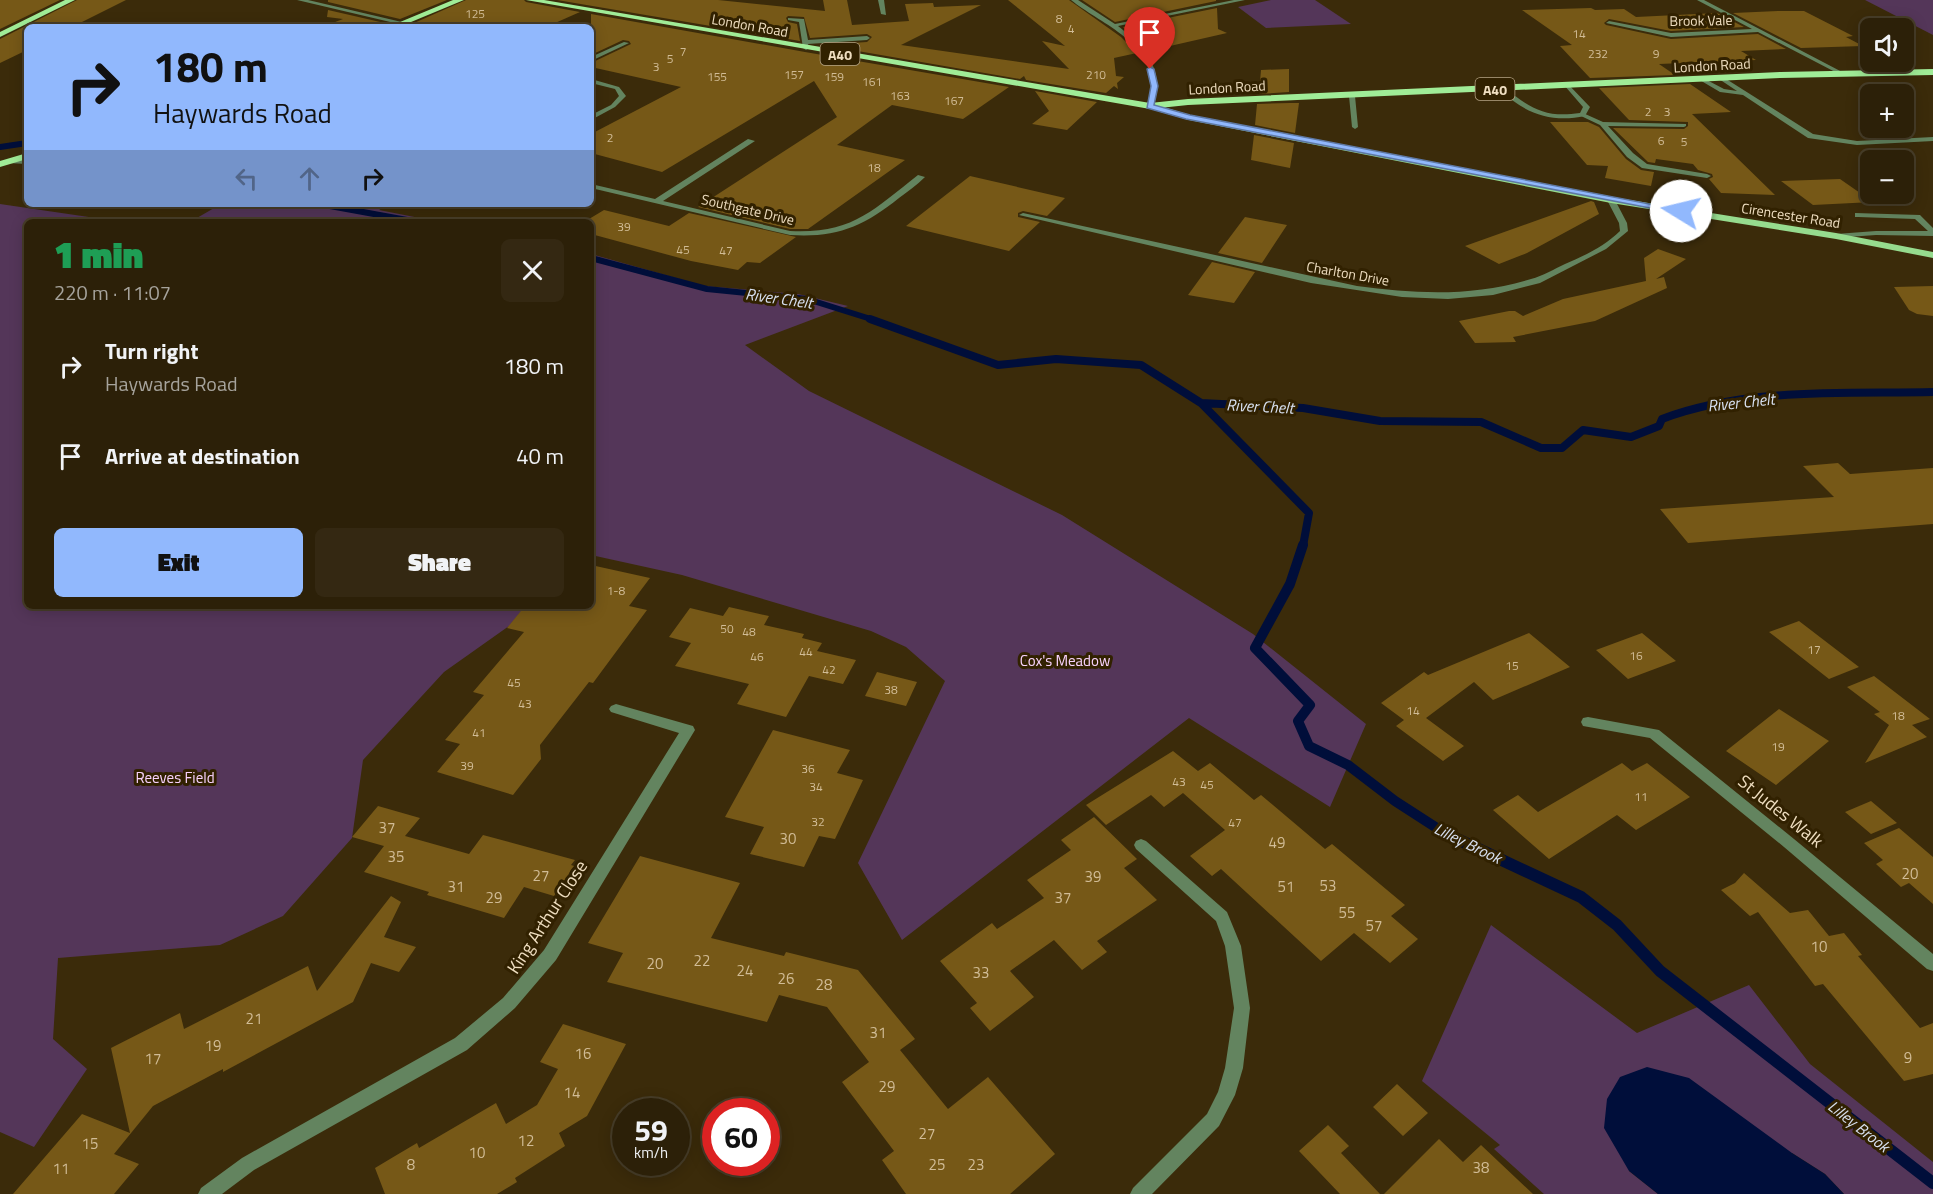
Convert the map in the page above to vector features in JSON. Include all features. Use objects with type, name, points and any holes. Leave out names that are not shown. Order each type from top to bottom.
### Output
[{"type":"highway","points":[[0,35],[71,0]]},
{"type":"highway","points":[[399,24],[460,0]]},
{"type":"highway","name":"London Road","points":[[530,0],[805,45],[1150,106],[1188,102],[1721,78],[1933,72]]},
{"type":"highway","points":[[5,163],[24,157]]},
{"type":"main road","name":"Cirencester Road","points":[[1150,106],[1189,117],[1611,200],[1836,236],[1933,255]]},
{"type":"street","points":[[300,0],[403,22]]},
{"type":"street","points":[[881,0],[884,14]]},
{"type":"street","points":[[1074,0],[1112,26],[1145,56],[1154,86],[1150,106]]},
{"type":"street","points":[[1112,26],[1242,0]]},
{"type":"street","points":[[1700,0],[1841,73]]},
{"type":"street","points":[[790,19],[802,20],[805,45],[867,38]]},
{"type":"street","name":"Brook Vale","points":[[1609,23],[1671,35],[1758,31]]},
{"type":"street","points":[[594,58],[626,43]]},
{"type":"street","points":[[1721,78],[1811,136],[1857,143],[1933,139]]},
{"type":"street","points":[[1701,79],[1722,91],[1748,95]]},
{"type":"street","points":[[594,82],[617,88],[623,96],[613,106],[594,116]]},
{"type":"street","points":[[1567,85],[1587,107],[1583,115]]},
{"type":"street","points":[[1503,89],[1527,109],[1539,115],[1566,118],[1583,115],[1602,124],[1641,164],[1652,168],[1707,176]]},
{"type":"street","points":[[1352,96],[1355,127]]},
{"type":"street","points":[[1602,124],[1684,125]]},
{"type":"street","points":[[655,202],[751,141]]},
{"type":"street","points":[[5,163],[24,162]]},
{"type":"street","name":"Southgate Drive","points":[[594,187],[790,233],[823,234],[858,224],[921,177]]},
{"type":"street","name":"Charlton Drive","points":[[1023,215],[1356,290],[1408,296],[1442,296],[1482,294],[1524,286],[1570,266],[1624,231],[1623,223],[1611,200]]},
{"type":"street","points":[[1858,215],[1933,217]]},
{"type":"street","points":[[1917,217],[1933,233]]},
{"type":"street","points":[[1836,236],[1933,233]]},
{"type":"street","name":"King Arthur Close","points":[[207,1194],[248,1164],[461,1044],[487,1025],[531,980],[550,955],[688,730],[616,709]]},
{"type":"street","name":"St Judes Walk","points":[[1588,722],[1654,734],[1930,956]]},
{"type":"street","points":[[1139,1194],[1213,1120],[1226,1095],[1234,1068],[1242,1008],[1237,966],[1222,917],[1141,845]]},
{"type":"green space","points":[[1271,0],[1315,0],[1351,24],[1266,28],[1238,7]]},
{"type":"green space","points":[[1865,0],[1933,0],[1933,35],[1914,25],[1914,18],[1900,18]]},
{"type":"green space","name":"Reeves Field","points":[[0,204],[102,219],[24,219],[24,609],[523,609],[509,626],[444,672],[363,760],[352,838],[283,916],[220,945],[58,958],[53,1039],[87,1069],[34,1147],[0,1132]]},
{"type":"green space","points":[[216,207],[384,207],[379,210],[425,219],[195,219]]},
{"type":"green space","name":"Cox's Meadow","points":[[594,255],[704,286],[798,294],[848,306],[745,345],[809,391],[1062,515],[1253,634],[1366,724],[1330,807],[1189,718],[902,940],[858,863],[945,681],[906,647],[871,631],[682,575],[594,556]]},
{"type":"green space","points":[[1491,925],[1637,1033],[1749,985],[1810,1064],[1933,1162],[1933,1194],[1844,1194],[1825,1174],[1792,1153],[1629,1171],[1658,1194],[1544,1194],[1494,1149],[1500,1145],[1422,1081]]},
{"type":"water","points":[[1647,1067],[1689,1078],[1792,1153],[1825,1174],[1844,1194],[1658,1194],[1629,1171],[1604,1128],[1607,1099],[1620,1077]]},
{"type":"building","points":[[0,0],[60,0],[0,29]]},
{"type":"building","points":[[77,0],[126,0],[78,24],[30,24]]},
{"type":"building","points":[[328,0],[447,0],[400,19],[328,2]]},
{"type":"building","points":[[466,0],[524,0],[580,12],[553,24],[412,24]]},
{"type":"building","points":[[557,0],[718,0],[825,11],[823,0],[847,0],[852,25],[909,21],[905,4],[933,3],[934,7],[981,5],[901,45],[1069,69],[1042,41],[1065,46],[1008,0],[1069,0],[1121,37],[1137,53],[1114,58],[1116,76],[1124,77],[1117,83],[1118,89],[1114,86],[1106,93],[1026,80],[1024,76],[1020,79],[823,45],[867,42],[872,37],[867,34],[810,38],[804,17],[788,16],[786,18],[788,22],[797,24],[800,41]]},
{"type":"building","points":[[1082,0],[1216,0],[1216,1],[1115,22]]},
{"type":"building","points":[[1217,8],[1218,29],[1227,33],[1170,46],[1168,43],[1164,47],[1147,51],[1123,27]]},
{"type":"building","points":[[1591,8],[1595,10],[1624,9],[1636,17],[1717,13],[1744,27],[1671,31],[1609,19],[1604,23],[1671,39],[1758,34],[1786,49],[1741,51],[1756,60],[1659,64],[1675,75],[1590,78],[1560,46],[1572,45],[1522,10]]},
{"type":"building","points":[[328,10],[389,24],[330,24],[343,19],[327,17]]},
{"type":"building","points":[[1804,11],[1853,36],[1846,37],[1860,46],[1801,48],[1733,13]]},
{"type":"building","points":[[591,14],[1009,87],[963,119],[892,105],[837,145],[905,160],[808,229],[790,229],[698,207],[837,117],[814,81],[662,172],[594,154],[594,132],[681,87],[594,68],[594,62],[631,44],[623,40],[594,54],[594,24],[591,24]]},
{"type":"building","points":[[24,27],[24,51],[0,63],[0,39]]},
{"type":"building","points":[[1289,69],[1289,92],[1259,94],[1261,70]]},
{"type":"building","points":[[1690,84],[1731,112],[1692,114],[1775,195],[1721,193],[1709,179],[1713,177],[1712,174],[1698,170],[1693,164],[1656,159],[1655,163],[1648,162],[1613,128],[1684,129],[1688,126],[1688,122],[1629,120],[1599,88]]},
{"type":"building","points":[[1035,91],[1097,102],[1067,130],[1032,124],[1049,111]]},
{"type":"building","points":[[1299,103],[1295,133],[1255,125],[1257,104]]},
{"type":"building","points":[[1550,122],[1588,122],[1599,127],[1626,159],[1641,170],[1654,172],[1651,186],[1605,178],[1608,166],[1587,165]]},
{"type":"building","points":[[1254,135],[1294,143],[1290,168],[1251,160]]},
{"type":"building","points":[[970,176],[1065,198],[1047,216],[1023,211],[1018,213],[1018,217],[1040,222],[1009,251],[906,226]]},
{"type":"building","points":[[1840,179],[1860,193],[1860,203],[1813,205],[1781,181]]},
{"type":"building","points":[[1591,201],[1594,202],[1599,214],[1527,253],[1499,264],[1465,246]]},
{"type":"building","points":[[604,210],[669,226],[689,213],[796,237],[760,263],[747,262],[738,270],[691,261],[594,235],[594,219],[589,219]]},
{"type":"building","points":[[1245,217],[1287,225],[1262,263],[1218,253]]},
{"type":"building","points":[[1658,249],[1686,259],[1656,279],[1664,277],[1667,288],[1595,321],[1513,337],[1516,342],[1475,343],[1459,321],[1509,311],[1515,311],[1523,316],[1563,299],[1646,281],[1644,258]]},
{"type":"building","points":[[1212,262],[1255,272],[1234,303],[1188,295]]},
{"type":"building","points":[[1933,286],[1933,316],[1917,314],[1909,310],[1894,287]]},
{"type":"building","points":[[1838,463],[1850,474],[1933,468],[1933,524],[1688,543],[1660,509],[1834,497],[1803,466]]},
{"type":"building","points":[[594,566],[650,578],[629,606],[647,610],[593,683],[589,682],[540,745],[541,759],[513,795],[437,772],[460,744],[445,740],[484,695],[473,692],[524,632],[507,628],[523,609],[594,609]]},
{"type":"building","points":[[729,607],[769,616],[764,625],[804,634],[802,638],[822,643],[817,651],[856,660],[843,684],[809,676],[786,717],[737,704],[749,684],[675,666],[691,643],[669,637],[690,608],[723,616]]},
{"type":"building","points":[[1799,621],[1859,667],[1829,679],[1769,632]]},
{"type":"building","points":[[1529,633],[1570,667],[1493,700],[1474,682],[1426,718],[1464,746],[1443,761],[1396,726],[1404,720],[1381,703],[1424,672],[1428,675]]},
{"type":"building","points":[[1642,633],[1676,661],[1628,679],[1596,650]]},
{"type":"building","points":[[877,672],[917,682],[906,706],[865,696]]},
{"type":"building","points":[[1874,676],[1930,719],[1912,725],[1927,737],[1865,763],[1889,725],[1874,714],[1880,712],[1847,687]]},
{"type":"building","points":[[1779,709],[1829,741],[1776,785],[1726,751]]},
{"type":"building","points":[[773,730],[850,750],[837,773],[863,780],[835,839],[819,836],[804,867],[750,854],[764,827],[725,817]]},
{"type":"building","points":[[1173,751],[1198,771],[1210,763],[1254,800],[1261,795],[1325,849],[1332,844],[1405,905],[1391,916],[1418,939],[1390,963],[1354,933],[1321,961],[1221,869],[1212,876],[1190,856],[1225,830],[1183,793],[1164,807],[1151,795],[1106,825],[1086,805]]},
{"type":"building","points":[[1622,763],[1632,771],[1647,763],[1690,797],[1636,830],[1617,815],[1549,859],[1493,810],[1518,795],[1538,812]]},
{"type":"building","points":[[1871,801],[1897,823],[1871,834],[1845,812]]},
{"type":"building","points":[[378,806],[420,818],[405,836],[469,854],[483,835],[575,860],[571,865],[574,866],[554,896],[524,887],[504,918],[427,895],[429,892],[364,872],[384,846],[352,837]]},
{"type":"building","points":[[1094,817],[1137,859],[1124,868],[1157,900],[1097,941],[1107,952],[1082,970],[1054,940],[1010,971],[1034,997],[990,1031],[970,1008],[977,1003],[940,961],[992,923],[997,929],[1044,898],[1027,880],[1071,850],[1061,840]]},
{"type":"building","points":[[1899,828],[1933,857],[1933,904],[1909,883],[1901,887],[1876,864],[1883,860],[1864,843]]},
{"type":"building","points":[[640,856],[740,883],[711,938],[784,956],[786,952],[858,970],[915,1039],[900,1050],[948,1109],[988,1077],[1055,1154],[1010,1194],[906,1194],[882,1160],[894,1151],[842,1082],[869,1062],[827,1007],[779,995],[767,1022],[607,982],[623,953],[588,943]]},
{"type":"building","points":[[1744,873],[1790,913],[1808,910],[1829,936],[1844,933],[1862,955],[1858,956],[1920,1028],[1933,1023],[1933,1074],[1904,1081],[1823,984],[1815,986],[1758,912],[1750,916],[1721,890],[1735,883]]},
{"type":"building","points":[[391,896],[401,902],[384,937],[416,947],[399,972],[371,963],[353,1002],[223,1072],[223,1069],[153,1106],[114,1154],[139,1164],[114,1194],[13,1194],[82,1114],[130,1133],[111,1048],[180,1013],[184,1029],[308,966],[317,991]]},
{"type":"building","points":[[563,1024],[626,1044],[587,1116],[559,1133],[565,1146],[515,1178],[517,1182],[497,1194],[385,1194],[375,1168],[417,1143],[419,1148],[496,1103],[506,1124],[537,1105],[558,1069],[540,1062]]},
{"type":"building","points":[[1397,1084],[1428,1113],[1403,1136],[1373,1107]]},
{"type":"building","points":[[1328,1125],[1349,1146],[1341,1153],[1380,1194],[1340,1194],[1299,1151]]},
{"type":"building","points":[[1439,1139],[1463,1162],[1481,1145],[1533,1194],[1384,1194]]},
{"type":"waterway","name":"River Chelt","points":[[0,147],[24,143]]},
{"type":"waterway","name":"River Chelt","points":[[336,207],[402,219]]},
{"type":"waterway","name":"River Chelt","points":[[594,259],[707,289],[807,299],[874,320]]},
{"type":"waterway","name":"River Chelt","points":[[870,319],[998,365],[1056,359],[1141,365],[1201,403]]},
{"type":"waterway","name":"River Chelt","points":[[1201,403],[1303,408],[1380,421],[1481,422],[1541,448],[1562,448],[1583,430],[1631,437],[1659,426],[1662,419],[1728,402],[1796,394],[1933,392]]},
{"type":"waterway","name":"Lilley Brook","points":[[1201,403],[1309,513],[1303,546]]},
{"type":"waterway","name":"Lilley Brook","points":[[1303,545],[1290,584],[1255,648],[1310,705],[1298,721],[1309,746],[1348,765],[1395,801],[1443,832]]},
{"type":"waterway","name":"Lilley Brook","points":[[1440,831],[1581,897],[1617,925],[1660,971],[1933,1183]]},
{"type":"route","points":[[1150,69],[1154,86],[1150,106],[1189,117],[1611,200],[1681,211]]}]
